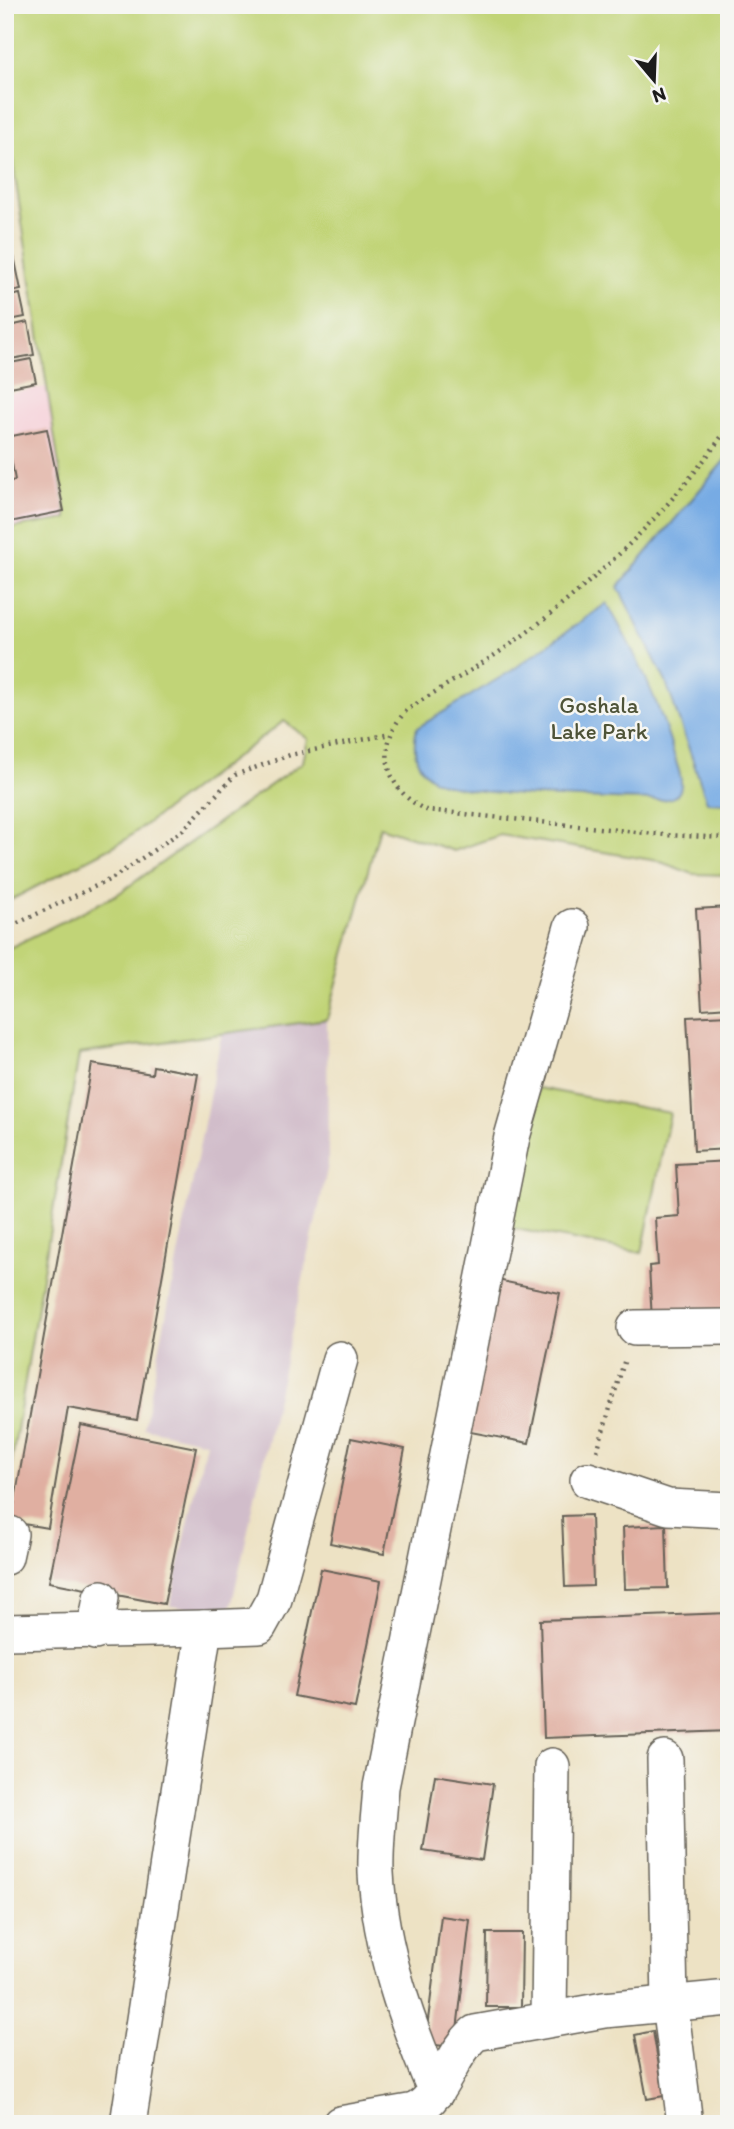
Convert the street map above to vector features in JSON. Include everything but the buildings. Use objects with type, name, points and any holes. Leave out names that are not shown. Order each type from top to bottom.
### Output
[{"type":"street","points":[[422,2109],[402,2003],[383,1931],[376,1872],[381,1787],[512,1137],[572,927]]},
{"type":"street","points":[[635,1328],[729,1327]]},
{"type":"street","points":[[5,1632],[98,1615],[204,1628],[259,1626],[274,1599],[340,1359]]},
{"type":"street","points":[[588,1480],[668,1507],[729,1510]]},
{"type":"street","points":[[128,2124],[204,1628]]},
{"type":"street","points":[[665,1759],[670,2003],[685,2124]]},
{"type":"street","points":[[549,2020],[552,1766]]},
{"type":"street","points":[[340,2124],[422,2109],[463,2045],[475,2032],[670,2003],[729,1998]]},
{"type":"path","points":[[729,426],[683,485],[595,576],[511,644],[407,710],[390,734],[386,763],[391,779],[406,798],[426,810],[665,835],[729,838]]},
{"type":"path","points":[[5,929],[113,878],[183,830],[235,775],[289,755],[390,734]]},
{"type":"path","points":[[588,1480],[635,1328]]},
{"type":"shaded area","points":[[47,387],[67,520],[5,529],[5,394]]},
{"type":"shaded area","points":[[327,1019],[328,1165],[230,1612],[170,1606],[206,1442],[144,1428],[222,1032]]},
{"type":"green space","name":"Goshala Lake Park","points":[[5,5],[729,5],[729,875],[693,874],[658,861],[500,835],[454,851],[380,827],[327,1019],[79,1054],[5,1502],[5,950],[118,894],[303,762],[308,739],[284,721],[125,840],[5,903],[5,529],[67,519],[5,110]]},
{"type":"green space","points":[[538,1088],[670,1113],[642,1253],[510,1228]]},
{"type":"water","points":[[729,455],[729,803],[707,802],[666,682],[618,587]]},
{"type":"water","points":[[607,603],[637,660],[662,718],[680,775],[681,789],[678,794],[662,800],[507,794],[449,785],[433,779],[422,769],[416,756],[417,728],[511,671]]}]
